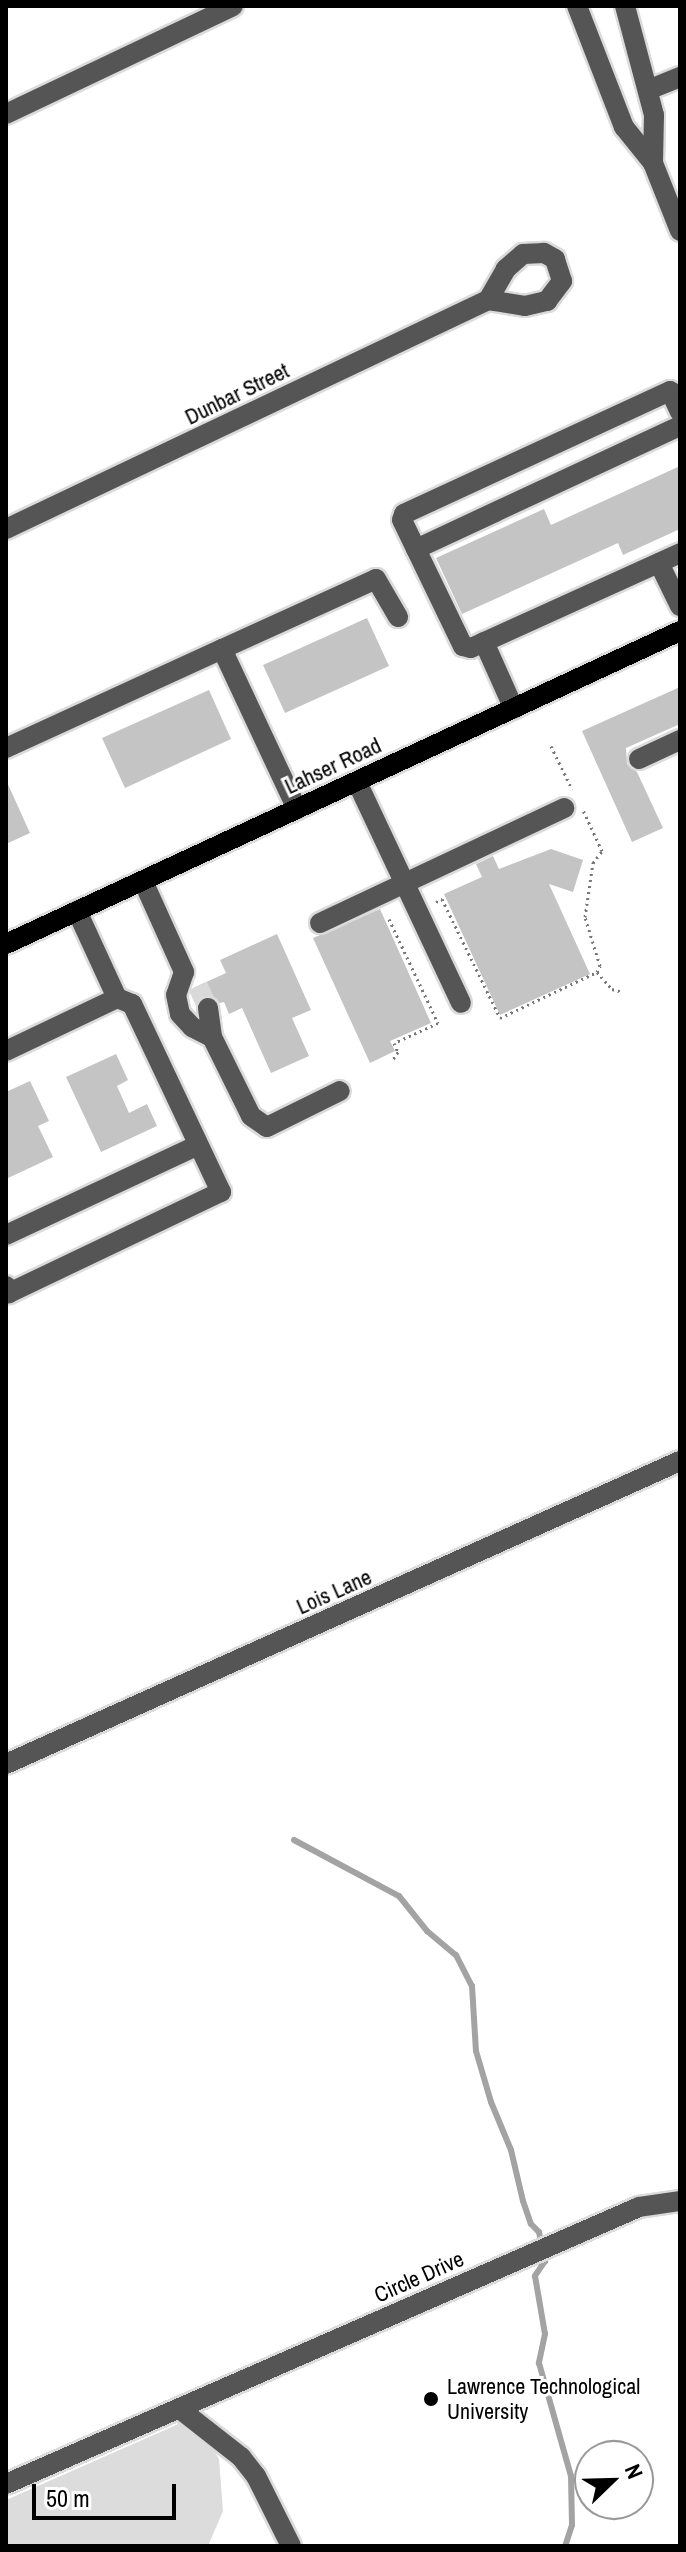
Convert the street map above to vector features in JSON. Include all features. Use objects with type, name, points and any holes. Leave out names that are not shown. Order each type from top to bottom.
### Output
[{"type":"main road","name":"Lahser Road","points":[[6,944],[680,631]]},
{"type":"street","points":[[6,114],[233,6]]},
{"type":"street","points":[[577,6],[624,127],[653,163],[680,231]]},
{"type":"street","points":[[625,6],[654,115],[653,163]]},
{"type":"street","points":[[648,90],[680,77]]},
{"type":"street","name":"Dunbar Street","points":[[6,529],[488,300]]},
{"type":"street","points":[[680,412],[670,391],[404,514],[402,520],[463,646],[471,648],[680,553]]},
{"type":"street","points":[[416,549],[680,426]]},
{"type":"street","points":[[659,563],[680,606]]},
{"type":"street","points":[[6,748],[376,579],[398,617]]},
{"type":"street","points":[[484,642],[514,709]]},
{"type":"street","points":[[222,649],[297,809]]},
{"type":"street","points":[[639,759],[680,740]]},
{"type":"street","points":[[357,782],[461,1003]]},
{"type":"street","points":[[320,923],[564,808]]},
{"type":"street","points":[[143,881],[191,979],[176,995],[180,1014],[192,1027],[212,1037]]},
{"type":"street","points":[[6,1286],[9,1293],[221,1192],[132,1004],[117,998],[77,911]]},
{"type":"street","points":[[6,1051],[117,998]]},
{"type":"street","points":[[208,1008],[212,1037],[251,1116],[267,1127],[340,1091]]},
{"type":"street","points":[[6,1235],[198,1145]]},
{"type":"street","name":"Lois Lane","points":[[6,1764],[680,1461]]},
{"type":"street","name":"Circle Drive","points":[[6,2484],[639,2207],[680,2201]]},
{"type":"street","points":[[181,2410],[241,2457],[256,2476],[291,2546]]},
{"type":"path","points":[[427,906],[442,899],[500,1018],[597,972],[600,966],[585,917],[593,863],[602,851],[551,746]]},
{"type":"path","points":[[389,919],[438,1023],[394,1043],[398,1052],[391,1062]]},
{"type":"path","points":[[597,972],[612,989],[623,992]]},
{"type":"shaded area","points":[[183,2422],[205,2435],[219,2459],[223,2511],[208,2546],[6,2546],[6,2500]]},
{"type":"building","points":[[680,466],[680,529],[623,555],[618,543],[462,614],[436,558],[544,509],[551,525]]},
{"type":"building","points":[[367,618],[389,666],[285,713],[263,665]]},
{"type":"building","points":[[680,687],[680,724],[626,748],[627,764],[637,772],[663,828],[632,842],[582,731]]},
{"type":"building","points":[[209,690],[231,739],[125,788],[102,738]]},
{"type":"building","points":[[6,780],[30,833],[6,844]]},
{"type":"building","points":[[551,849],[583,860],[573,892],[549,884],[590,974],[500,1015],[444,894],[482,877],[476,864],[493,856],[499,869]]},
{"type":"building","points":[[380,909],[431,1023],[390,1041],[395,1051],[370,1063],[313,938]]},
{"type":"building","points":[[277,934],[311,1010],[292,1018],[309,1056],[271,1073],[242,1008],[229,1014],[224,1002],[220,1003],[207,995],[198,1000],[193,988],[226,973],[220,960]]},
{"type":"building","points":[[116,1054],[128,1080],[117,1086],[129,1113],[147,1104],[157,1126],[101,1152],[66,1077]]},
{"type":"building","points":[[30,1081],[49,1121],[38,1126],[53,1157],[6,1179],[6,1092]]},
{"type":"waterway","points":[[294,1840],[399,1896],[427,1931],[456,1955],[472,1986],[476,2051],[491,2102],[511,2150],[531,2224],[539,2232],[545,2261],[535,2276],[545,2334],[539,2363],[571,2476],[572,2525],[565,2546]]},
{"type":"tunnel","points":[[198,986],[208,1008]]},
{"type":"place","name":"Lawrence Technological University","points":[[431,2399]]}]
